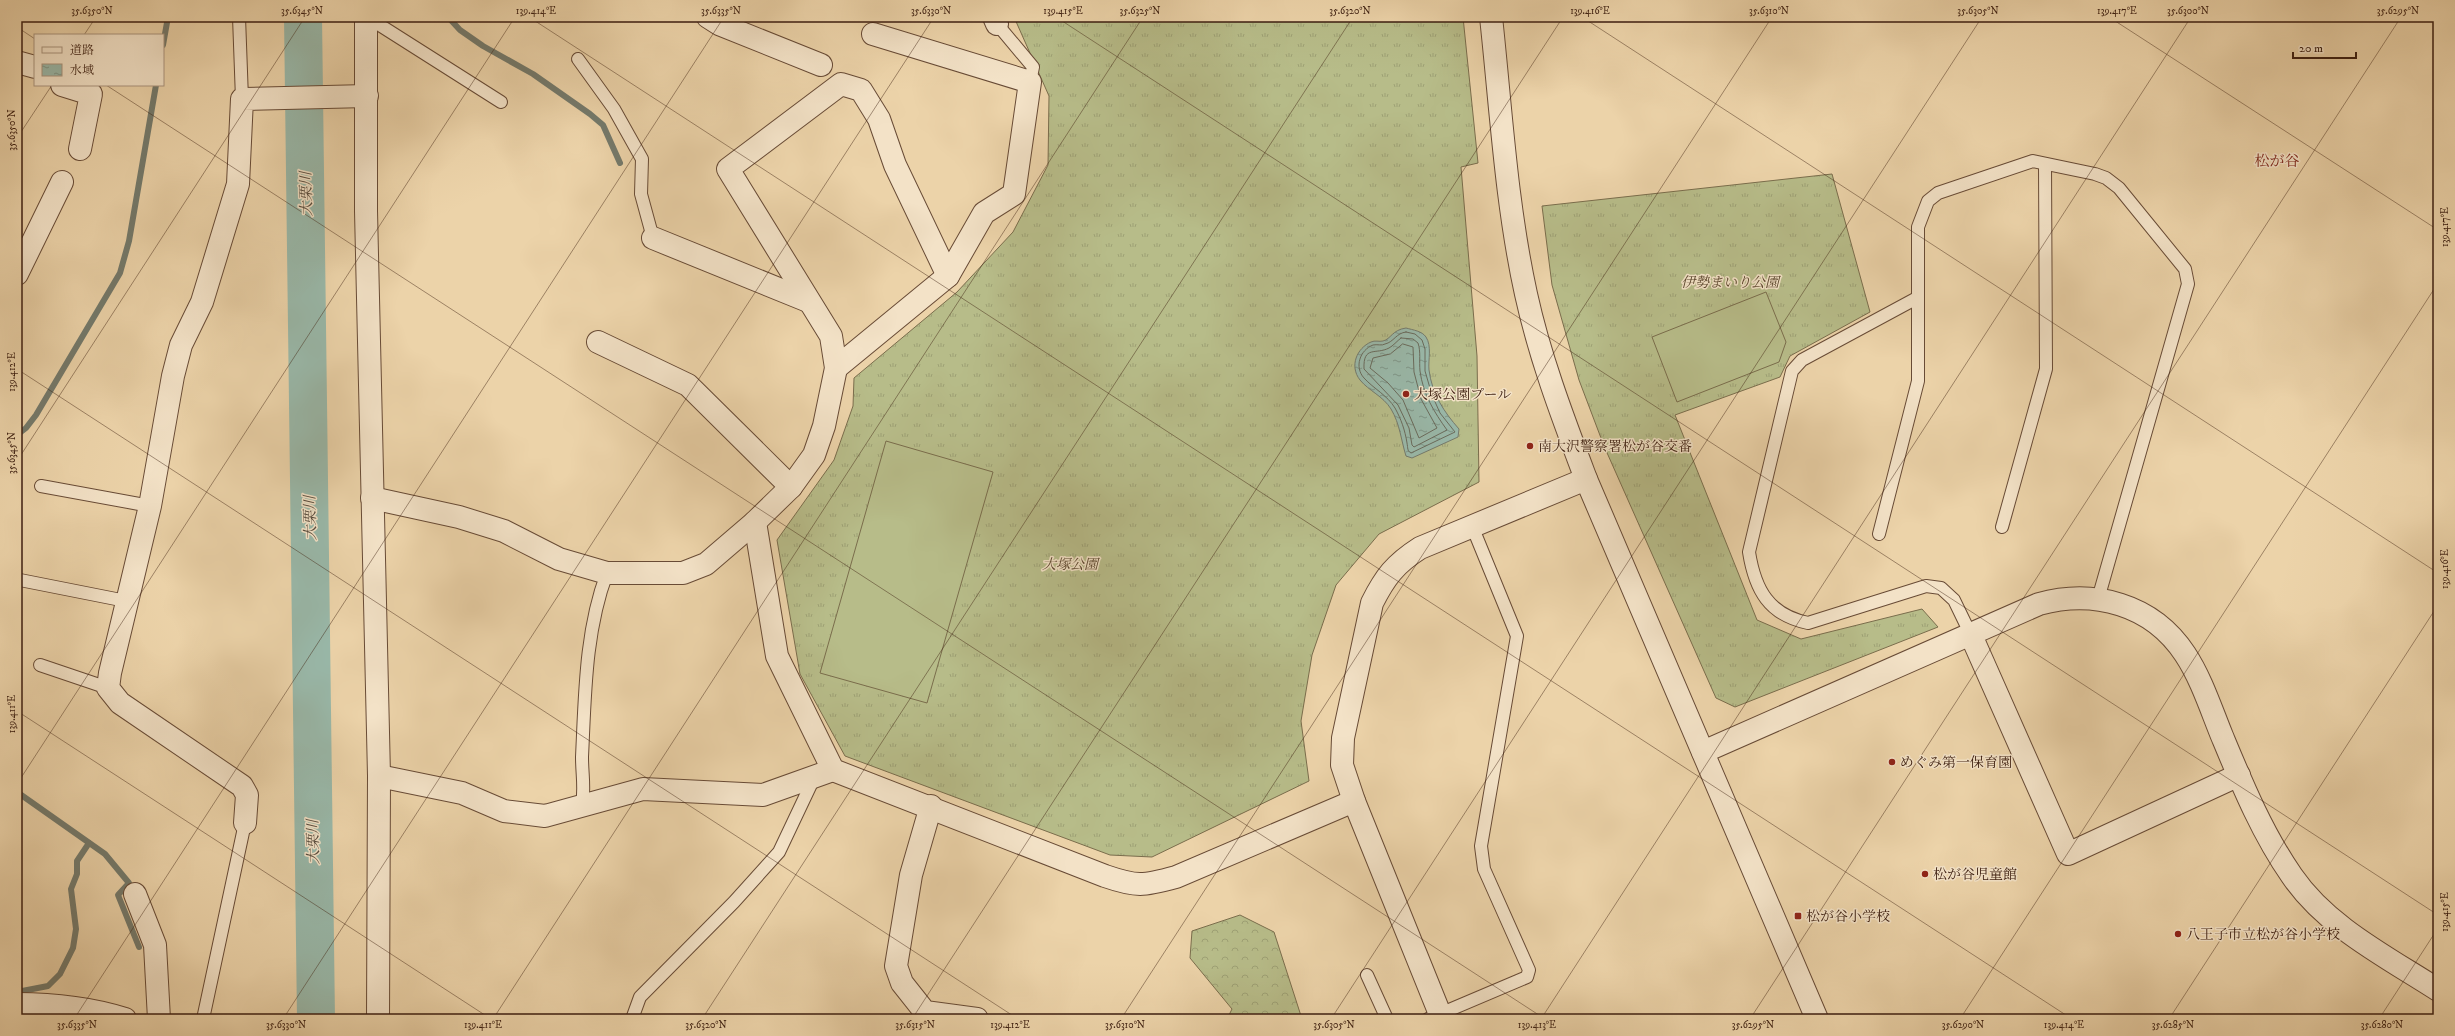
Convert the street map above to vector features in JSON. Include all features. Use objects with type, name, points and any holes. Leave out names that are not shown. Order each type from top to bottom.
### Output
[{"type":"street","points":[[367,17],[364,126],[379,776],[378,1019]]},
{"type":"street","points":[[708,17],[719,24],[821,65]]},
{"type":"street","points":[[1491,17],[1510,198],[1526,294],[1553,392],[1586,479],[1817,1019]]},
{"type":"street","points":[[836,368],[948,276],[984,213],[1014,194],[1030,82],[874,34]]},
{"type":"street","points":[[17,62],[34,67]]},
{"type":"street","points":[[372,498],[459,517],[504,531],[559,559],[607,573],[683,573],[706,564],[755,522],[791,487],[814,455],[824,426],[836,368],[831,336],[808,301],[728,169],[841,84],[861,90],[879,119],[895,165],[948,276]]},
{"type":"street","points":[[65,86],[91,94],[80,149]]},
{"type":"street","points":[[245,823],[247,795],[242,786],[134,715],[120,703],[108,688],[126,601],[150,506],[173,376],[181,345],[202,302],[238,184],[245,99],[364,96]]},
{"type":"street","points":[[17,274],[62,182]]},
{"type":"street","points":[[653,238],[808,301]]},
{"type":"street","points":[[598,342],[688,385],[791,487]]},
{"type":"street","points":[[1437,1017],[1354,801],[1342,765],[1343,738],[1372,603],[1381,584],[1396,565],[1420,548],[1586,479]]},
{"type":"street","points":[[755,522],[777,656],[824,773]]},
{"type":"street","points":[[1703,752],[1970,633],[2039,604],[2058,599],[2098,599],[2118,603],[2140,612],[2159,624],[2175,640],[2194,670],[2239,775],[2274,849],[2292,877],[2318,907],[2348,933],[2438,990]]},
{"type":"street","points":[[1970,633],[2068,854],[2239,775]]},
{"type":"street","points":[[379,776],[462,793],[504,811],[545,816],[644,789],[763,795],[824,773],[931,806],[1105,876],[1124,882],[1146,886],[1176,877],[1354,801]]},
{"type":"street","points":[[931,806],[911,875],[896,966],[902,983],[924,1016],[977,1019]]},
{"type":"street","points":[[135,894],[155,945],[159,1019]]},
{"type":"street","points":[[17,1004],[45,1004],[84,1009],[125,1019]]},
{"type":"lane","points":[[239,17],[245,99]]},
{"type":"lane","points":[[367,17],[501,102]]},
{"type":"lane","points":[[996,21],[1033,67],[1030,82]]},
{"type":"lane","points":[[578,59],[614,109],[642,159],[641,194],[653,238]]},
{"type":"lane","points":[[1879,534],[1918,382],[1918,227],[1928,201],[1938,193],[2033,161],[2095,174],[2106,178],[2119,188],[2185,269],[2188,284],[2098,599]]},
{"type":"lane","points":[[2002,527],[2046,369],[2045,164]]},
{"type":"lane","points":[[1917,298],[1802,360],[1792,371],[1749,552],[1752,572],[1758,589],[1772,606],[1792,619],[1808,623],[1926,586],[1942,588],[1954,600],[1970,633]]},
{"type":"lane","points":[[40,486],[150,506]]},
{"type":"lane","points":[[1437,1017],[1527,977],[1529,970],[1484,869],[1481,846],[1517,636],[1472,526]]},
{"type":"lane","points":[[582,806],[585,786],[582,764],[585,688],[600,593],[607,573]]},
{"type":"lane","points":[[20,580],[126,601]]},
{"type":"lane","points":[[40,665],[108,688]]},
{"type":"lane","points":[[632,1019],[640,997],[734,902],[779,852],[824,773]]},
{"type":"lane","points":[[203,1019],[245,823]]},
{"type":"lane","points":[[1367,975],[1387,1019]]},
{"type":"green space","name":"大塚公園","points":[[1014,17],[1463,17],[1478,163],[1461,167],[1477,356],[1479,482],[1379,534],[1336,585],[1312,655],[1301,721],[1309,781],[1152,857],[1110,855],[845,756],[800,674],[777,540],[834,460],[853,406],[854,378],[957,292],[1013,232],[1048,165],[1049,96]]},
{"type":"green space","name":"伊勢まいり公園","points":[[1832,174],[1870,312],[1790,356],[1780,377],[1675,415],[1757,620],[1801,639],[1922,609],[1938,627],[1735,707],[1716,698],[1604,446],[1579,380],[1552,285],[1542,206]]},
{"type":"green space","points":[[1766,292],[1786,342],[1779,362],[1677,402],[1652,337]]},
{"type":"green space","points":[[886,441],[993,472],[927,703],[820,673]]},
{"type":"green space","points":[[1240,915],[1274,932],[1302,1019],[1227,1019],[1232,1009],[1190,958],[1192,931]]},
{"type":"water","name":"大塚公園プール","points":[[1406,328],[1420,332],[1426,337],[1429,345],[1429,370],[1433,387],[1448,416],[1459,429],[1458,437],[1412,458],[1406,456],[1398,426],[1388,404],[1360,380],[1355,369],[1356,358],[1362,348],[1372,341],[1386,340],[1395,332]]},
{"type":"waterway","points":[[164,39],[168,17]]},
{"type":"waterway","name":"大栗川","points":[[303,17],[316,1019]]},
{"type":"waterway","points":[[448,17],[460,30],[483,46],[533,74],[590,114],[603,125],[620,163]]},
{"type":"waterway","points":[[17,435],[26,428],[36,415],[120,273],[129,241],[156,86]]},
{"type":"waterway","points":[[17,792],[105,854],[129,883],[118,895],[139,947]]},
{"type":"waterway","points":[[17,992],[48,986],[60,974],[73,948],[76,929],[71,889],[77,874],[77,861],[89,843]]},
{"type":"place","name":"大塚公園プール","points":[[1406,394]]},
{"type":"place","name":"南大沢警察署松が谷交番","points":[[1530,446]]},
{"type":"place","name":"めぐみ第一保育園","points":[[1892,762]]},
{"type":"place","name":"松が谷児童館","points":[[1925,874]]},
{"type":"place","name":"松が谷小学校","points":[[1798,916]]},
{"type":"place","name":"八王子市立松が谷小学校","points":[[2178,934]]},
{"type":"district","name":"松が谷","points":[[2277,161]]}]
